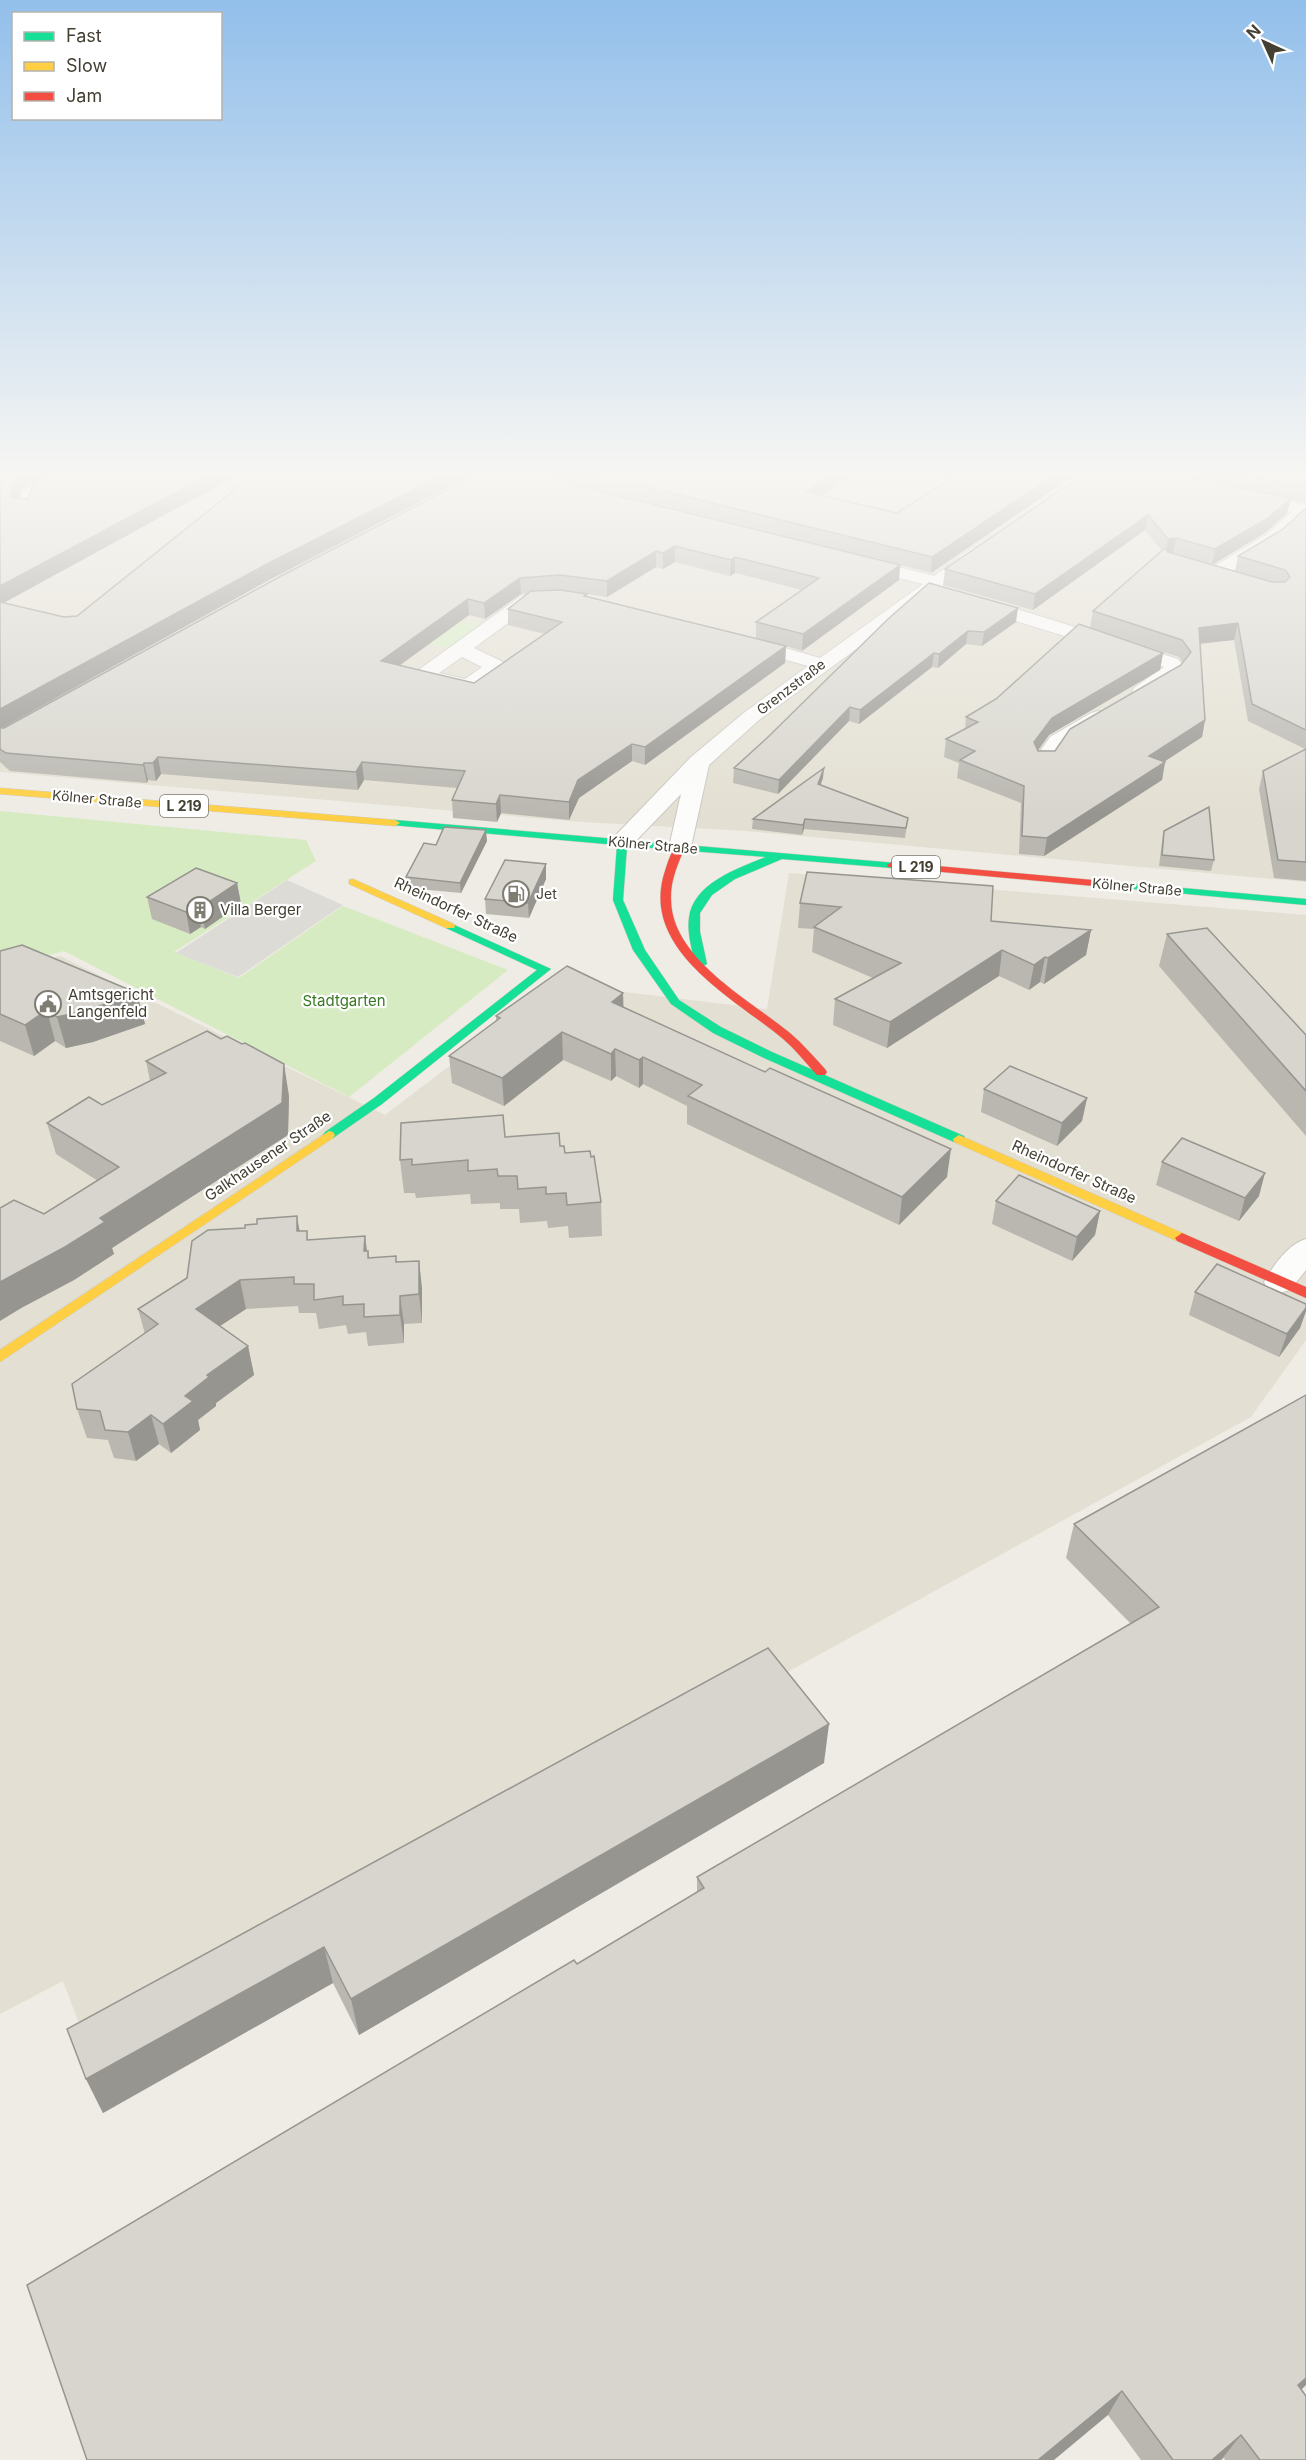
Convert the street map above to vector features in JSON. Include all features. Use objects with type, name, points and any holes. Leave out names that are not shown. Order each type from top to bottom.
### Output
[{"type":"main road","name":"Kölner Straße","points":[[0,790],[680,846],[1306,902]]},
{"type":"main road","name":"Rheindorfer Straße","points":[[622,842],[618,900],[639,950],[675,1002],[717,1030],[768,1055],[1293,1287]]},
{"type":"main road","name":"Rheindorfer Straße","points":[[680,846],[667,879],[666,910],[677,940],[723,987],[788,1037],[829,1080]]},
{"type":"main road","name":"L 219","points":[[701,964],[695,912],[707,893],[734,875],[782,855]]},
{"type":"main road","name":"Rheindorfer Straße","points":[[353,882],[545,969]]},
{"type":"main road","name":"Galkhausener Straße","points":[[0,1357],[378,1101],[545,969]]},
{"type":"street","points":[[930,587],[1171,663],[1175,669],[1169,676],[1057,741],[1044,762]]},
{"type":"street","name":"Grenzstraße","points":[[622,842],[699,762],[752,716],[821,664],[943,587]]},
{"type":"street","points":[[461,649],[527,600],[561,599]]},
{"type":"street","points":[[730,639],[821,664]]},
{"type":"street","points":[[680,846],[699,762]]},
{"type":"street","points":[[1293,1287],[1306,1250]]},
{"type":"shaded area","points":[[0,587],[1306,587],[1306,882],[746,831],[582,822],[0,772]]},
{"type":"shaded area","points":[[789,873],[1306,915],[1306,1340],[1251,1417],[91,2055],[63,1981],[0,2014],[0,969],[60,956],[385,1115],[557,984],[767,1009]]},
{"type":"shaded area","points":[[287,880],[343,905],[238,977],[176,953]]},
{"type":"green space","points":[[419,610],[480,624],[448,648],[386,634]]},
{"type":"green space","name":"Stadtgarten","points":[[0,811],[306,840],[316,861],[174,952],[239,978],[343,906],[508,970],[349,1097],[64,951],[16,964],[0,965]]},
{"type":"building","points":[[114,587],[225,587],[0,709],[0,602],[64,617],[77,616]]},
{"type":"building","points":[[261,587],[507,587],[484,603],[468,599],[381,661],[474,683],[562,622],[508,609],[531,591],[560,590],[587,594],[584,596],[786,646],[645,747],[632,744],[578,780],[569,802],[500,795],[496,804],[452,800],[465,771],[362,762],[356,772],[158,757],[153,763],[143,765],[6,753],[0,749],[0,728],[4,728]]},
{"type":"building","points":[[806,587],[869,587],[803,634],[756,622]]},
{"type":"building","points":[[925,587],[943,587],[1018,608],[984,632],[968,631],[939,654],[934,653],[860,710],[850,707],[779,780],[734,768],[767,738],[888,619]]},
{"type":"building","points":[[1009,587],[1045,587],[1035,594]]},
{"type":"building","points":[[1121,587],[1306,587],[1306,730],[1252,704],[1238,623],[1199,628],[1205,720],[1149,756],[1165,762],[1047,838],[1022,836],[1024,786],[960,760],[975,751],[946,739],[978,722],[966,717],[996,699],[1079,624],[1163,653],[1052,718],[1034,742],[1038,751],[1055,751],[1070,729],[1181,665],[1191,652],[1182,640],[1093,611]]},
{"type":"building","points":[[1306,749],[1306,862],[1278,860],[1263,771]]},
{"type":"building","points":[[824,768],[818,784],[908,818],[906,828],[805,819],[803,825],[753,819]]},
{"type":"building","points":[[1209,807],[1214,860],[1162,855],[1164,831]]},
{"type":"building","points":[[444,827],[486,830],[460,883],[406,877],[424,843],[436,845]]},
{"type":"building","points":[[505,860],[546,864],[528,903],[485,899]]},
{"type":"building","points":[[196,868],[237,883],[201,907],[197,906],[186,912],[147,897]]},
{"type":"building","points":[[807,872],[993,886],[991,921],[1091,930],[1034,965],[1002,950],[890,1022],[835,999],[901,963],[814,927],[841,907],[800,903]]},
{"type":"building","points":[[1207,928],[1306,1035],[1306,1091],[1167,934]]},
{"type":"building","points":[[22,945],[137,993],[85,1011],[57,1017],[47,1010],[25,1025],[0,1014],[0,951]]},
{"type":"building","points":[[567,966],[623,993],[612,1002],[765,1072],[770,1068],[951,1149],[902,1197],[688,1096],[702,1085],[643,1057],[639,1060],[615,1049],[611,1054],[562,1032],[502,1078],[449,1056],[500,1018],[496,1016]]},
{"type":"building","points":[[207,1031],[221,1039],[227,1036],[242,1044],[245,1043],[284,1064],[282,1103],[100,1218],[105,1222],[65,1247],[0,1282],[0,1208],[14,1200],[44,1214],[119,1167],[47,1123],[89,1097],[102,1105],[166,1073],[146,1061]]},
{"type":"building","points":[[1010,1066],[1087,1098],[1062,1123],[984,1089]]},
{"type":"building","points":[[503,1115],[505,1137],[559,1133],[560,1146],[564,1146],[565,1153],[590,1151],[591,1157],[594,1156],[601,1202],[567,1205],[566,1193],[546,1194],[546,1187],[518,1189],[517,1176],[498,1176],[497,1169],[468,1171],[468,1160],[412,1165],[412,1159],[400,1160],[401,1123]]},
{"type":"building","points":[[1182,1138],[1265,1173],[1245,1198],[1162,1162]]},
{"type":"building","points":[[1019,1175],[1100,1211],[1077,1237],[996,1201]]},
{"type":"building","points":[[297,1216],[297,1231],[307,1231],[307,1240],[365,1236],[364,1251],[368,1251],[368,1258],[396,1256],[396,1262],[419,1261],[419,1294],[400,1296],[400,1315],[364,1317],[364,1304],[343,1305],[343,1296],[314,1300],[314,1284],[294,1284],[294,1277],[240,1280],[196,1309],[248,1346],[207,1375],[209,1377],[185,1396],[193,1401],[163,1424],[151,1415],[128,1432],[105,1430],[100,1411],[77,1409],[72,1384],[158,1324],[138,1309],[187,1278],[192,1241],[208,1230],[245,1228],[245,1225],[257,1224],[257,1219]]},
{"type":"building","points":[[1217,1264],[1306,1304],[1306,1308],[1287,1334],[1195,1292]]},
{"type":"building","points":[[1306,1395],[1306,2378],[1298,2385],[1306,2396],[1306,2460],[1260,2460],[1241,2435],[1212,2460],[1173,2460],[1122,2391],[1038,2460],[87,2460],[27,2285],[574,1960],[577,1964],[704,1888],[697,1877],[1159,1607],[1074,1524]]},
{"type":"building","points":[[768,1648],[829,1724],[351,1999],[324,1947],[86,2079],[67,2029]]},
{"type":"traffic: fast","points":[[395,823],[892,865]]},
{"type":"traffic: fast","points":[[622,842],[618,900],[639,950],[675,1002],[717,1030],[768,1055],[959,1139]]},
{"type":"traffic: fast","points":[[701,964],[694,925],[695,913],[700,902],[708,892],[731,876],[782,855]]},
{"type":"traffic: fast","points":[[1115,885],[1306,902]]},
{"type":"traffic: fast","points":[[329,1135],[378,1101],[545,969],[450,926]]},
{"type":"traffic: slow","points":[[0,791],[395,823]]},
{"type":"traffic: slow","points":[[353,882],[450,926]]},
{"type":"traffic: slow","points":[[0,1357],[329,1135]]},
{"type":"traffic: slow","points":[[959,1139],[1182,1238]]},
{"type":"traffic: jam","points":[[680,847],[668,877],[665,901],[673,930],[684,948],[715,981],[786,1036],[821,1072]]},
{"type":"traffic: jam","points":[[892,865],[1115,885]]},
{"type":"traffic: jam","points":[[1182,1238],[1306,1293]]},
{"type":"place","name":"Jet","points":[[516,894]]},
{"type":"place","name":"Villa Berger","points":[[200,910]]},
{"type":"place","name":"Amtsgericht Langenfeld","points":[[48,1004]]}]
